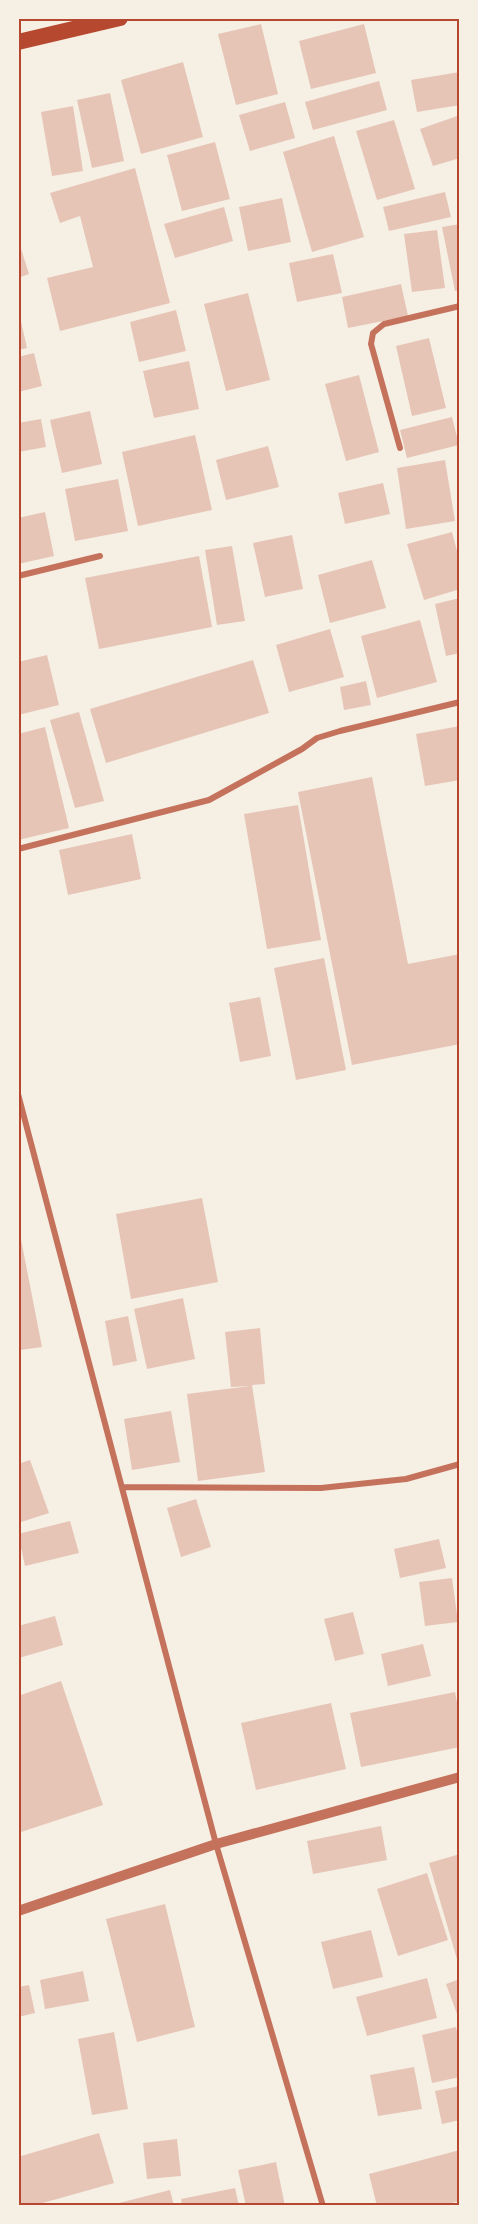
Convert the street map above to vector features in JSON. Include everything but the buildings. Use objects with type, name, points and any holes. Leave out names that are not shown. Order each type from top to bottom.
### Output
[{"type":"highway","points":[[18,42],[120,18]]},
{"type":"street","points":[[400,448],[371,344],[373,333],[384,324],[460,306]]},
{"type":"street","points":[[18,576],[100,556]]},
{"type":"street","points":[[18,849],[209,800],[302,749],[317,738],[340,730],[460,702]]},
{"type":"street","points":[[18,1094],[216,1844],[323,2206]]},
{"type":"street","points":[[123,1487],[321,1488],[406,1479],[460,1464]]},
{"type":"street","points":[[18,1911],[216,1844],[460,1777]]}]
